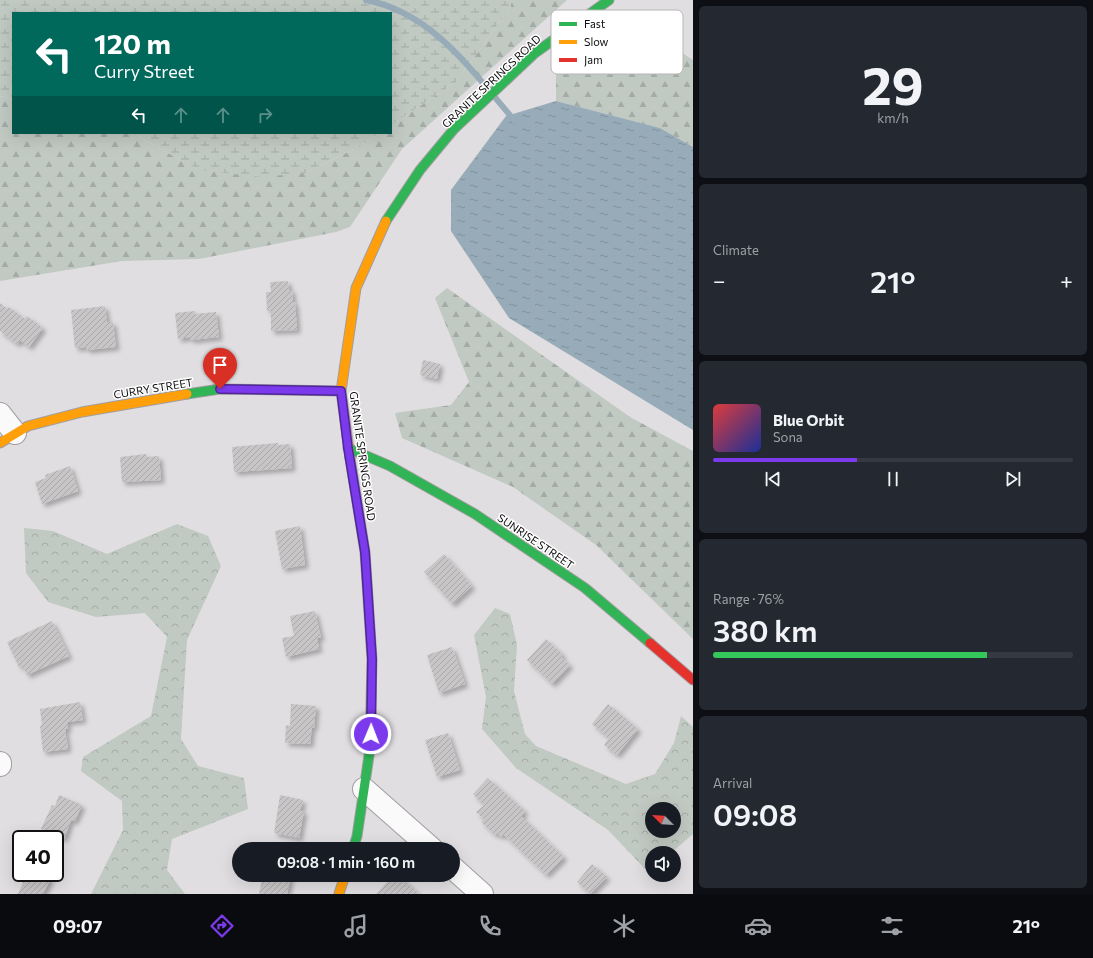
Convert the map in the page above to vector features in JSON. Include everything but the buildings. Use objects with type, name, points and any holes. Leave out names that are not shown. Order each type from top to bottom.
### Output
[{"type":"street","name":"GRANITE SPRINGS ROAD","points":[[595,10],[609,0]]},
{"type":"street","name":"GRANITE SPRINGS ROAD","points":[[354,842],[370,749],[372,659],[365,552],[348,448],[341,391],[356,288],[388,215],[420,170],[454,129],[536,53],[551,42]]},
{"type":"street","name":"CURRY STREET","points":[[8,438],[28,426],[82,412],[220,389],[341,391]]},
{"type":"street","points":[[0,414],[8,438]]},
{"type":"street","name":"SUNRISE STREET","points":[[348,448],[390,466],[475,514],[585,588],[693,680]]},
{"type":"street","points":[[364,789],[424,842]]},
{"type":"street","points":[[460,874],[482,894]]},
{"type":"street","points":[[340,894],[343,882]]},
{"type":"green space","points":[[0,0],[512,0],[510,8],[456,82],[392,124],[392,12],[12,12],[12,99],[0,96]]},
{"type":"green space","points":[[512,0],[567,0],[556,10],[551,10],[551,14],[402,149],[350,227],[336,232],[199,259],[122,261],[0,281],[0,96],[12,99],[12,134],[134,134],[199,170],[305,173],[358,147],[378,134],[392,134],[392,124],[456,82],[510,8]]},
{"type":"green space","points":[[683,53],[693,60],[693,147],[660,128],[556,101],[556,74],[683,74]]},
{"type":"green space","points":[[134,134],[378,134],[358,147],[305,173],[261,177],[199,170]]},
{"type":"green space","points":[[447,288],[630,417],[693,451],[693,639],[596,545],[513,487],[402,438],[395,413],[451,405],[469,382],[435,298]]},
{"type":"green space","points":[[177,524],[208,536],[221,566],[187,640],[181,739],[198,766],[244,778],[248,809],[172,839],[167,870],[185,894],[91,894],[123,830],[122,801],[81,771],[83,757],[151,716],[167,637],[145,613],[96,617],[48,602],[26,573],[24,528],[53,531],[107,554]]},
{"type":"green space","points":[[495,608],[510,614],[517,645],[514,691],[525,734],[536,746],[626,784],[655,774],[674,743],[681,716],[693,727],[693,834],[679,846],[645,846],[645,869],[608,830],[516,768],[482,729],[486,697],[474,635]]},
{"type":"water","points":[[556,101],[660,128],[693,147],[693,430],[509,318],[451,231],[451,190],[506,116]]},
{"type":"waterway","points":[[366,0],[390,7],[412,18],[432,31],[467,65],[515,121]]},
{"type":"traffic: fast","points":[[595,10],[609,0]]},
{"type":"traffic: fast","points":[[386,221],[420,170],[454,129],[535,53],[551,42]]},
{"type":"traffic: fast","points":[[187,394],[220,389],[341,391]]},
{"type":"traffic: fast","points":[[348,448],[390,466],[475,514],[585,588],[650,643]]},
{"type":"traffic: fast","points":[[350,458],[365,552],[372,659],[370,749],[355,842]]},
{"type":"traffic: slow","points":[[350,458],[341,391],[356,288],[386,221]]},
{"type":"traffic: slow","points":[[0,443],[28,426],[82,412],[187,394]]},
{"type":"traffic: slow","points":[[339,894],[343,882]]},
{"type":"traffic: jam","points":[[650,643],[693,680]]},
{"type":"route","points":[[220,389],[341,391],[348,448],[365,552],[372,659],[371,734]]}]
